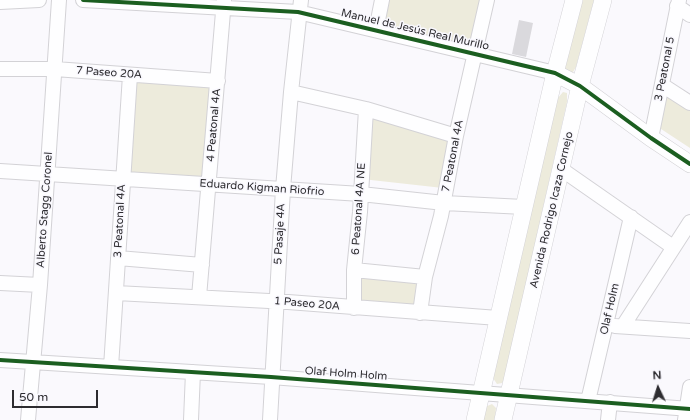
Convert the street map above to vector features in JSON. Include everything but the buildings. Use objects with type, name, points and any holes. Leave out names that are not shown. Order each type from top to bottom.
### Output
[{"type":"street","points":[[0,2],[40,0]]},
{"type":"street","name":"Alberto Stagg Coronel","points":[[28,420],[40,285],[59,0]]},
{"type":"street","name":"Manuel de Jesús Real Murillo","points":[[83,0],[300,6],[376,30],[555,73],[580,86],[651,138],[690,164]]},
{"type":"street","points":[[376,30],[382,0]]},
{"type":"street","name":"7 Peatonal 4A","points":[[420,313],[425,278],[444,203],[456,136],[487,0]]},
{"type":"street","points":[[475,420],[555,73],[574,0]]},
{"type":"street","name":"Avenida Rodrigo Icaza Cornejo","points":[[503,420],[580,86],[603,0]]},
{"type":"street","name":"4 Peatonal 4A","points":[[199,297],[224,3]]},
{"type":"street","points":[[678,3],[690,15]]},
{"type":"street","name":"3 Peatonal 5","points":[[651,138],[678,3]]},
{"type":"street","name":"5 Pasaje 4A","points":[[270,420],[271,377],[290,92],[300,6]]},
{"type":"street","name":"7 Paseo 20A","points":[[0,69],[55,69],[218,81]]},
{"type":"street","name":"3 Peatonal 4A","points":[[111,367],[130,75]]},
{"type":"street","points":[[662,84],[690,103]]},
{"type":"street","points":[[290,92],[366,109],[456,136]]},
{"type":"street","name":"6 Peatonal 4A NE","points":[[354,308],[354,270],[361,194],[366,109]]},
{"type":"street","points":[[561,169],[673,247]]},
{"type":"street","name":"Eduardo Kigman Riofrio","points":[[0,171],[361,194],[444,203],[524,206]]},
{"type":"street","name":"Olaf Holm","points":[[588,400],[631,217]]},
{"type":"street","name":"Olaf Holm","points":[[623,326],[690,222]]},
{"type":"street","points":[[118,258],[202,265]]},
{"type":"street","points":[[354,270],[425,278]]},
{"type":"street","points":[[0,283],[40,285]]},
{"type":"street","name":"1 Paseo 20A","points":[[116,293],[276,301],[498,318]]},
{"type":"street","points":[[605,327],[623,326],[690,331]]},
{"type":"street","name":"Olaf Holm Holm","points":[[0,360],[271,377],[508,396],[588,400],[687,412]]},
{"type":"street","points":[[191,420],[194,372]]},
{"type":"street","points":[[687,412],[690,387]]},
{"type":"street","points":[[608,420],[610,402]]},
{"type":"shaded area","points":[[385,0],[482,0],[471,48],[380,26]]},
{"type":"shaded area","points":[[580,0],[594,0],[576,67],[573,72],[568,74],[563,71]]},
{"type":"shaded area","points":[[130,75],[218,81],[209,184],[123,179]]},
{"type":"shaded area","points":[[563,92],[567,93],[567,102],[504,380],[502,383],[497,384],[493,378],[557,99]]},
{"type":"shaded area","points":[[666,93],[690,110],[690,148],[658,127]]},
{"type":"shaded area","points":[[367,110],[454,137],[443,188],[362,179]]},
{"type":"shaded area","points":[[356,271],[417,276],[414,307],[354,308]]},
{"type":"shaded area","points":[[492,404],[496,408],[495,420],[483,420],[485,407]]},
{"type":"cycle path","points":[[83,0],[298,12],[555,73],[580,86],[651,138],[690,164]]},
{"type":"cycle path","points":[[0,360],[271,377],[690,409]]}]
